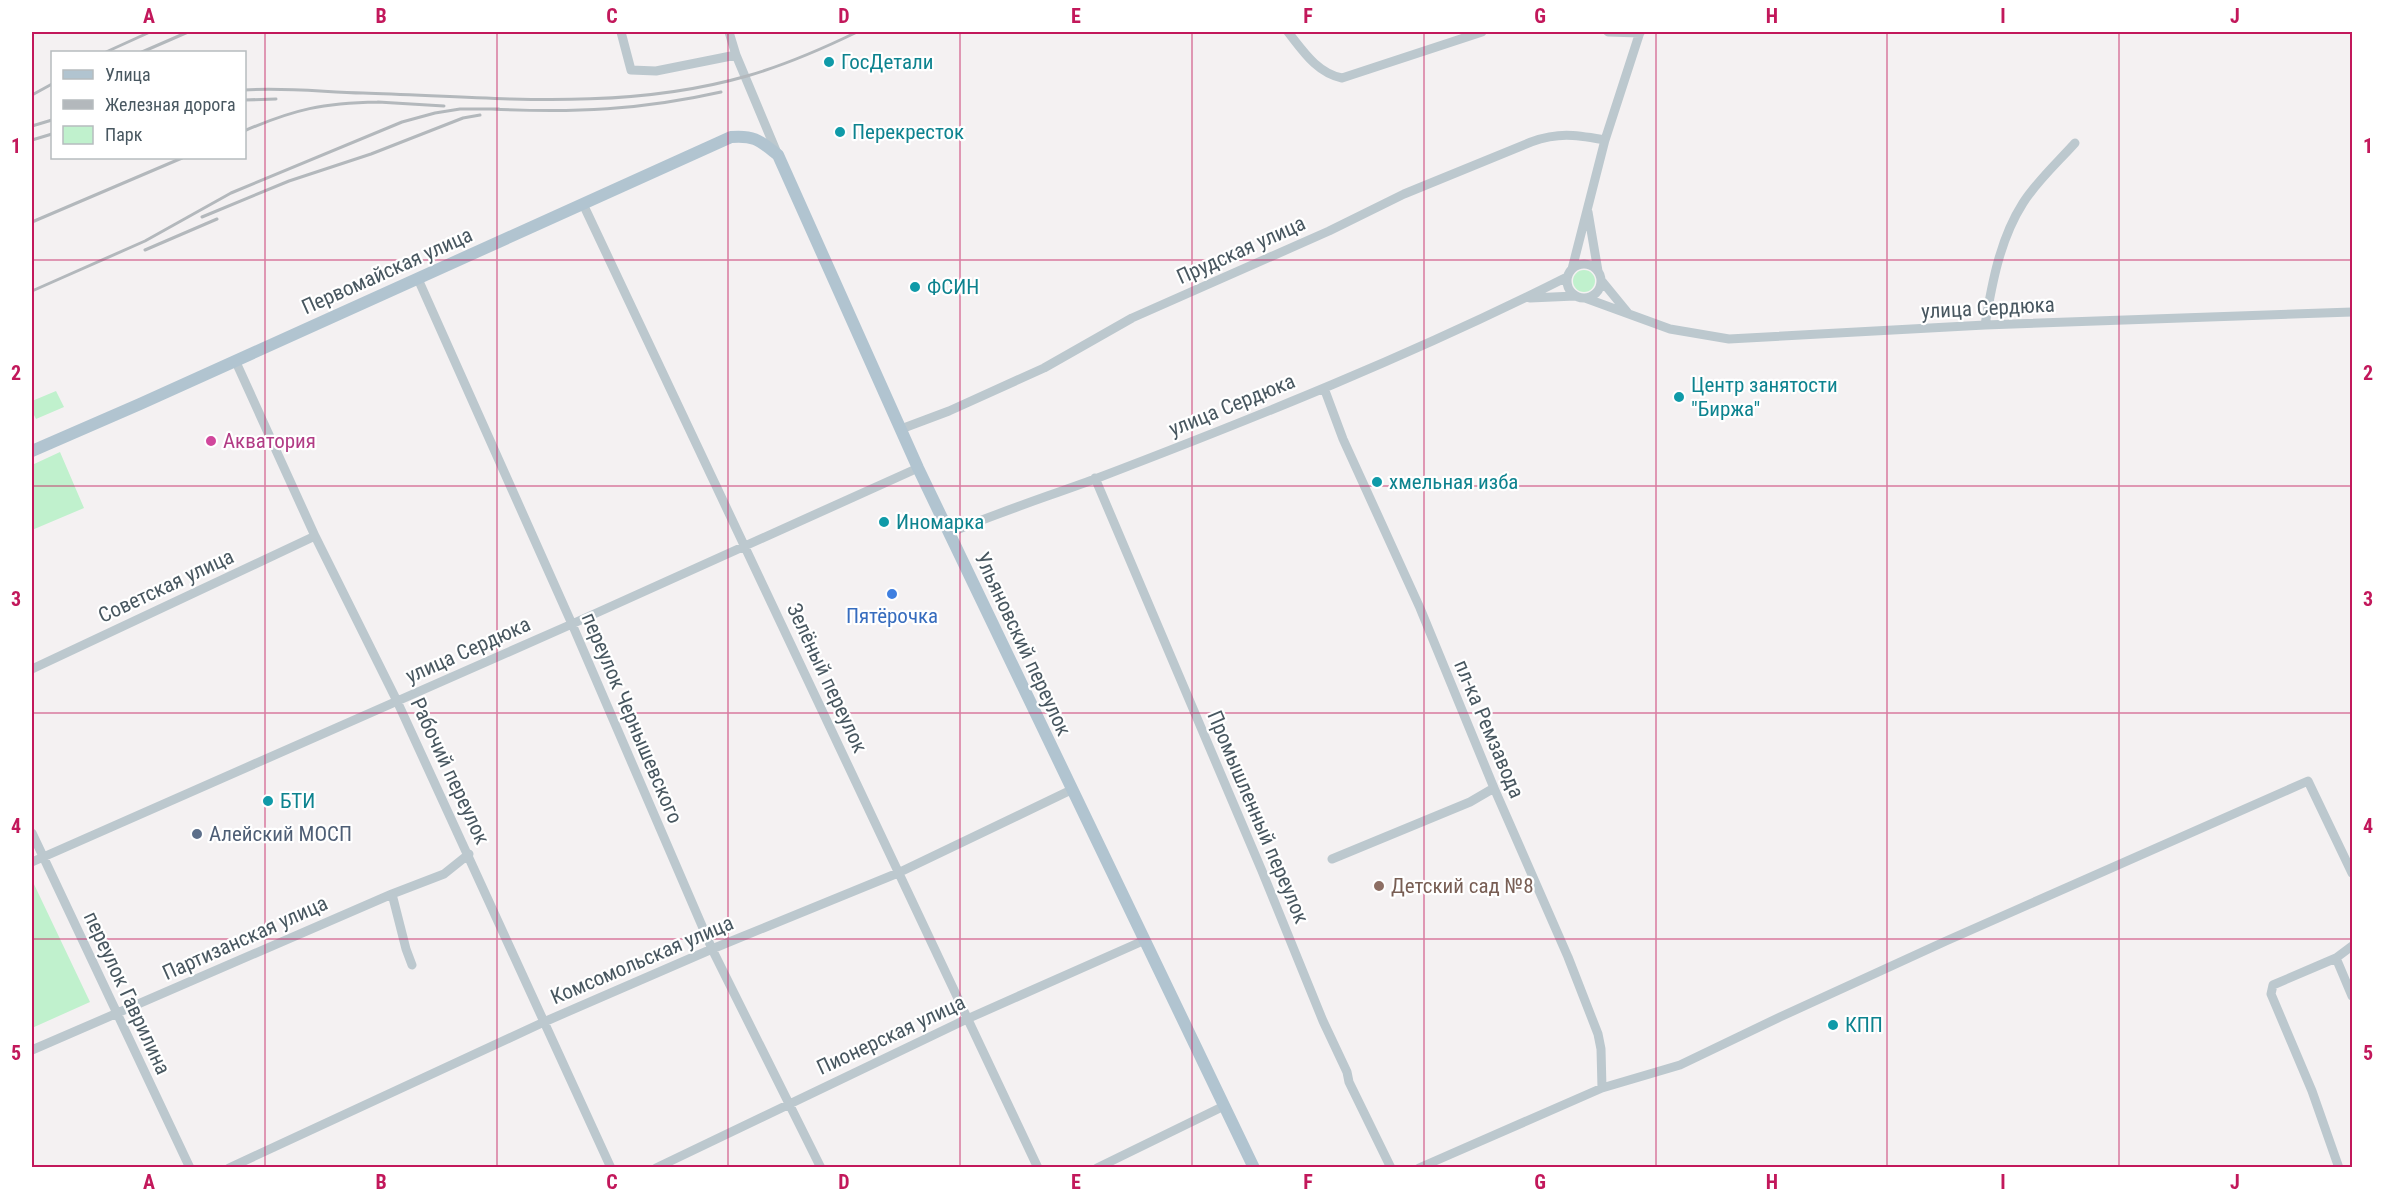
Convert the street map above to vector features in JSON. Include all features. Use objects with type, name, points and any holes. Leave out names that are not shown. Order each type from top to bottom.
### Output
[{"type":"main road","name":"Первомайская улица","points":[[32,451],[732,137],[746,136],[758,139]]},
{"type":"main road","name":"Ульяновский переулок","points":[[758,139],[778,155],[918,468],[1254,1167]]},
{"type":"street","points":[[621,32],[631,69],[656,71],[736,55]]},
{"type":"street","points":[[729,32],[736,55],[778,155]]},
{"type":"street","points":[[1288,32],[1320,69],[1342,78],[1482,32]]},
{"type":"street","points":[[1580,297],[1568,288],[1569,273],[1605,140],[1640,32],[1608,32]]},
{"type":"street","name":"Прудская улица","points":[[901,429],[949,411],[1044,368],[1132,318],[1329,231],[1404,194],[1552,135],[1569,134],[1605,140]]},
{"type":"street","points":[[1985,325],[1996,266],[2011,227],[2024,202],[2075,143]]},
{"type":"street","name":"Зелёный переулок","points":[[583,204],[1038,1167]]},
{"type":"street","points":[[1524,299],[1580,297],[1598,290],[1599,276],[1587,207]]},
{"type":"street","points":[[1569,273],[1585,264],[1599,276],[1630,314]]},
{"type":"street","name":"улица Сердюка","points":[[950,532],[1324,388],[1524,299],[1569,273]]},
{"type":"street","name":"переулок Чернышевского","points":[[418,279],[572,624],[712,948],[821,1167]]},
{"type":"street","name":"улица Сердюка","points":[[1580,297],[1670,329],[1729,339],[1985,325],[2352,312]]},
{"type":"street","name":"Рабочий переулок","points":[[235,360],[315,536],[397,701],[469,854],[611,1167]]},
{"type":"street","name":"пл-ка Ремзавода","points":[[1324,388],[1343,439],[1420,608],[1494,788],[1544,900],[1598,1034],[1601,1049],[1602,1088]]},
{"type":"street","name":"улица Сердюка","points":[[32,862],[746,547],[918,468]]},
{"type":"street","name":"Промышленный переулок","points":[[1095,478],[1263,871],[1323,1021],[1347,1072],[1349,1082],[1391,1167]]},
{"type":"street","name":"Советская улица","points":[[32,669],[315,536]]},
{"type":"street","points":[[1419,1167],[1602,1088],[1680,1065],[1946,941],[2308,781],[2352,873]]},
{"type":"street","points":[[1332,859],[1470,802],[1494,788]]},
{"type":"street","name":"Комсомольская улица","points":[[229,1167],[544,1022],[712,948],[898,873],[1071,790]]},
{"type":"street","name":"переулок Гаврилина","points":[[32,833],[190,1167]]},
{"type":"street","name":"Партизанская улица","points":[[32,1050],[444,873],[469,854]]},
{"type":"street","points":[[392,894],[412,965]]},
{"type":"street","name":"Пионерская улица","points":[[656,1167],[967,1019],[1145,940]]},
{"type":"street","points":[[2339,1167],[2312,1091],[2271,994],[2273,985],[2337,958],[2352,946]]},
{"type":"street","points":[[2337,958],[2352,996]]},
{"type":"street","points":[[1097,1167],[1224,1106]]},
{"type":"green space","points":[[1584,270],[1592,273],[1595,281],[1592,289],[1584,292],[1576,289],[1573,281],[1576,273]]},
{"type":"green space","points":[[56,391],[64,407],[36,419],[32,411],[32,401]]},
{"type":"green space","points":[[60,452],[84,508],[32,530],[32,465]]},
{"type":"green space","points":[[32,880],[90,1002],[32,1028]]},
{"type":"railway","points":[[108,51],[150,32]]},
{"type":"railway","points":[[144,51],[188,32]]},
{"type":"railway","points":[[246,90],[289,89],[556,100],[652,94],[700,87],[747,76],[803,56],[857,32]]},
{"type":"railway","points":[[32,95],[51,85]]},
{"type":"railway","points":[[492,109],[551,111],[607,109],[663,103],[721,92]]},
{"type":"railway","points":[[246,100],[276,99]]},
{"type":"railway","points":[[378,102],[444,106]]},
{"type":"railway","points":[[246,130],[294,112],[341,104],[378,102]]},
{"type":"railway","points":[[32,291],[145,241],[231,193],[402,122],[460,109],[499,109]]},
{"type":"railway","points":[[202,217],[289,181],[371,154],[463,118],[480,115]]},
{"type":"railway","points":[[32,126],[51,120]]},
{"type":"railway","points":[[32,140],[51,134]]},
{"type":"railway","points":[[32,222],[180,159]]},
{"type":"railway","points":[[145,250],[217,219]]},
{"type":"place","name":"ГосДетали","points":[[829,62]]},
{"type":"place","name":"Перекресток","points":[[840,132]]},
{"type":"place","name":"ФСИН","points":[[915,287]]},
{"type":"place","name":"Центр занятости \"Биржа\"","points":[[1679,397]]},
{"type":"place","name":"Акватория","points":[[211,441]]},
{"type":"place","name":"хмельная изба","points":[[1377,482]]},
{"type":"place","name":"Иномарка","points":[[884,522]]},
{"type":"place","name":"Пятёрочка","points":[[892,594]]},
{"type":"place","name":"БТИ","points":[[268,801]]},
{"type":"place","name":"Алейский МОСП","points":[[197,834]]},
{"type":"place","name":"Детский сад №8","points":[[1379,886]]},
{"type":"place","name":"КПП","points":[[1833,1025]]}]
